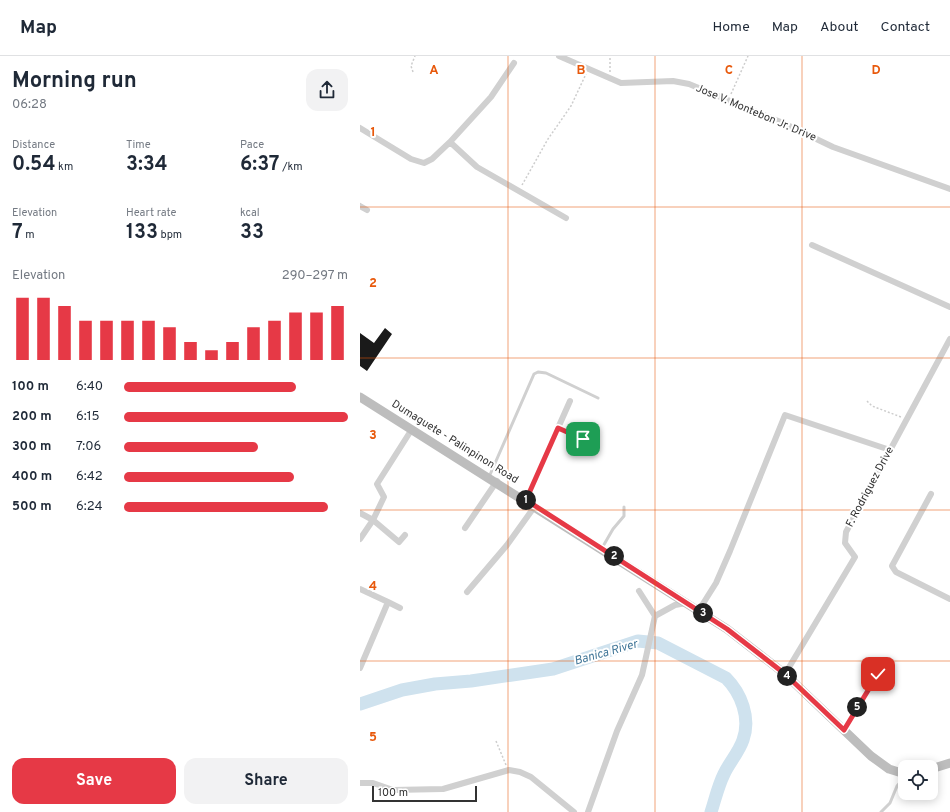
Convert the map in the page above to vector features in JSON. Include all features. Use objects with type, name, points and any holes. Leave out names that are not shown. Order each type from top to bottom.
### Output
[{"type":"main road","name":"Dumaguete - Palinpinon Road","points":[[360,397],[700,610],[785,674],[871,756],[889,769],[898,772]]},
{"type":"main road","points":[[938,767],[950,763]]},
{"type":"street","name":"Jose V. Montebon Jr. Drive","points":[[559,56],[621,83],[673,81],[689,84],[783,123],[833,147],[950,189]]},
{"type":"street","points":[[360,128],[411,159],[424,163],[432,159],[450,142],[491,97],[514,63]]},
{"type":"street","points":[[450,142],[477,167],[566,218]]},
{"type":"street","points":[[360,206],[367,210]]},
{"type":"street","points":[[812,245],[950,307]]},
{"type":"street","name":"F. Rodriguez Drive","points":[[785,674],[855,557],[845,543],[846,532],[950,339]]},
{"type":"street","points":[[526,500],[570,401]]},
{"type":"street","points":[[700,610],[716,583],[730,551],[785,415],[890,450]]},
{"type":"street","points":[[360,539],[373,520],[384,497],[377,484],[412,429]]},
{"type":"street","points":[[465,528],[493,479]]},
{"type":"street","points":[[931,494],[892,566],[896,572],[950,599]]},
{"type":"street","points":[[467,592],[507,545],[535,506]]},
{"type":"street","points":[[360,513],[373,520],[399,542],[405,535]]},
{"type":"street","points":[[360,589],[400,608]]},
{"type":"street","points":[[588,812],[617,731],[642,675],[648,649],[655,616],[639,590]]},
{"type":"street","points":[[360,668],[388,602]]},
{"type":"street","points":[[655,616],[675,605],[689,603]]},
{"type":"street","points":[[844,730],[878,674]]},
{"type":"street","points":[[360,783],[373,783],[393,790],[443,790],[509,770],[520,772],[531,777],[574,812]]},
{"type":"lane","points":[[493,479],[534,374],[538,372],[546,373],[598,398]]},
{"type":"lane","points":[[558,428],[583,439]]},
{"type":"lane","points":[[602,548],[613,529],[624,516],[624,508]]},
{"type":"lane","points":[[881,812],[890,802],[898,784]]},
{"type":"path","points":[[413,72],[411,66],[415,56]]},
{"type":"path","points":[[610,56],[610,78]]},
{"type":"path","points":[[731,102],[732,92],[748,56]]},
{"type":"path","points":[[518,191],[548,139],[571,106],[589,69]]},
{"type":"path","points":[[867,401],[872,406],[883,411],[907,418]]},
{"type":"path","points":[[496,741],[509,770]]},
{"type":"building","points":[[385,328],[392,334],[367,371],[360,366],[360,333],[374,343]]},
{"type":"waterway","name":"Banica River","points":[[360,704],[402,690],[435,684],[471,681],[553,669],[638,641],[658,643],[726,678],[736,691],[743,706],[746,723],[743,740],[726,770],[718,788],[711,812]]},
{"type":"route","points":[[583,439],[558,428],[526,500],[689,603],[727,629],[785,674],[844,730],[878,674]]}]
